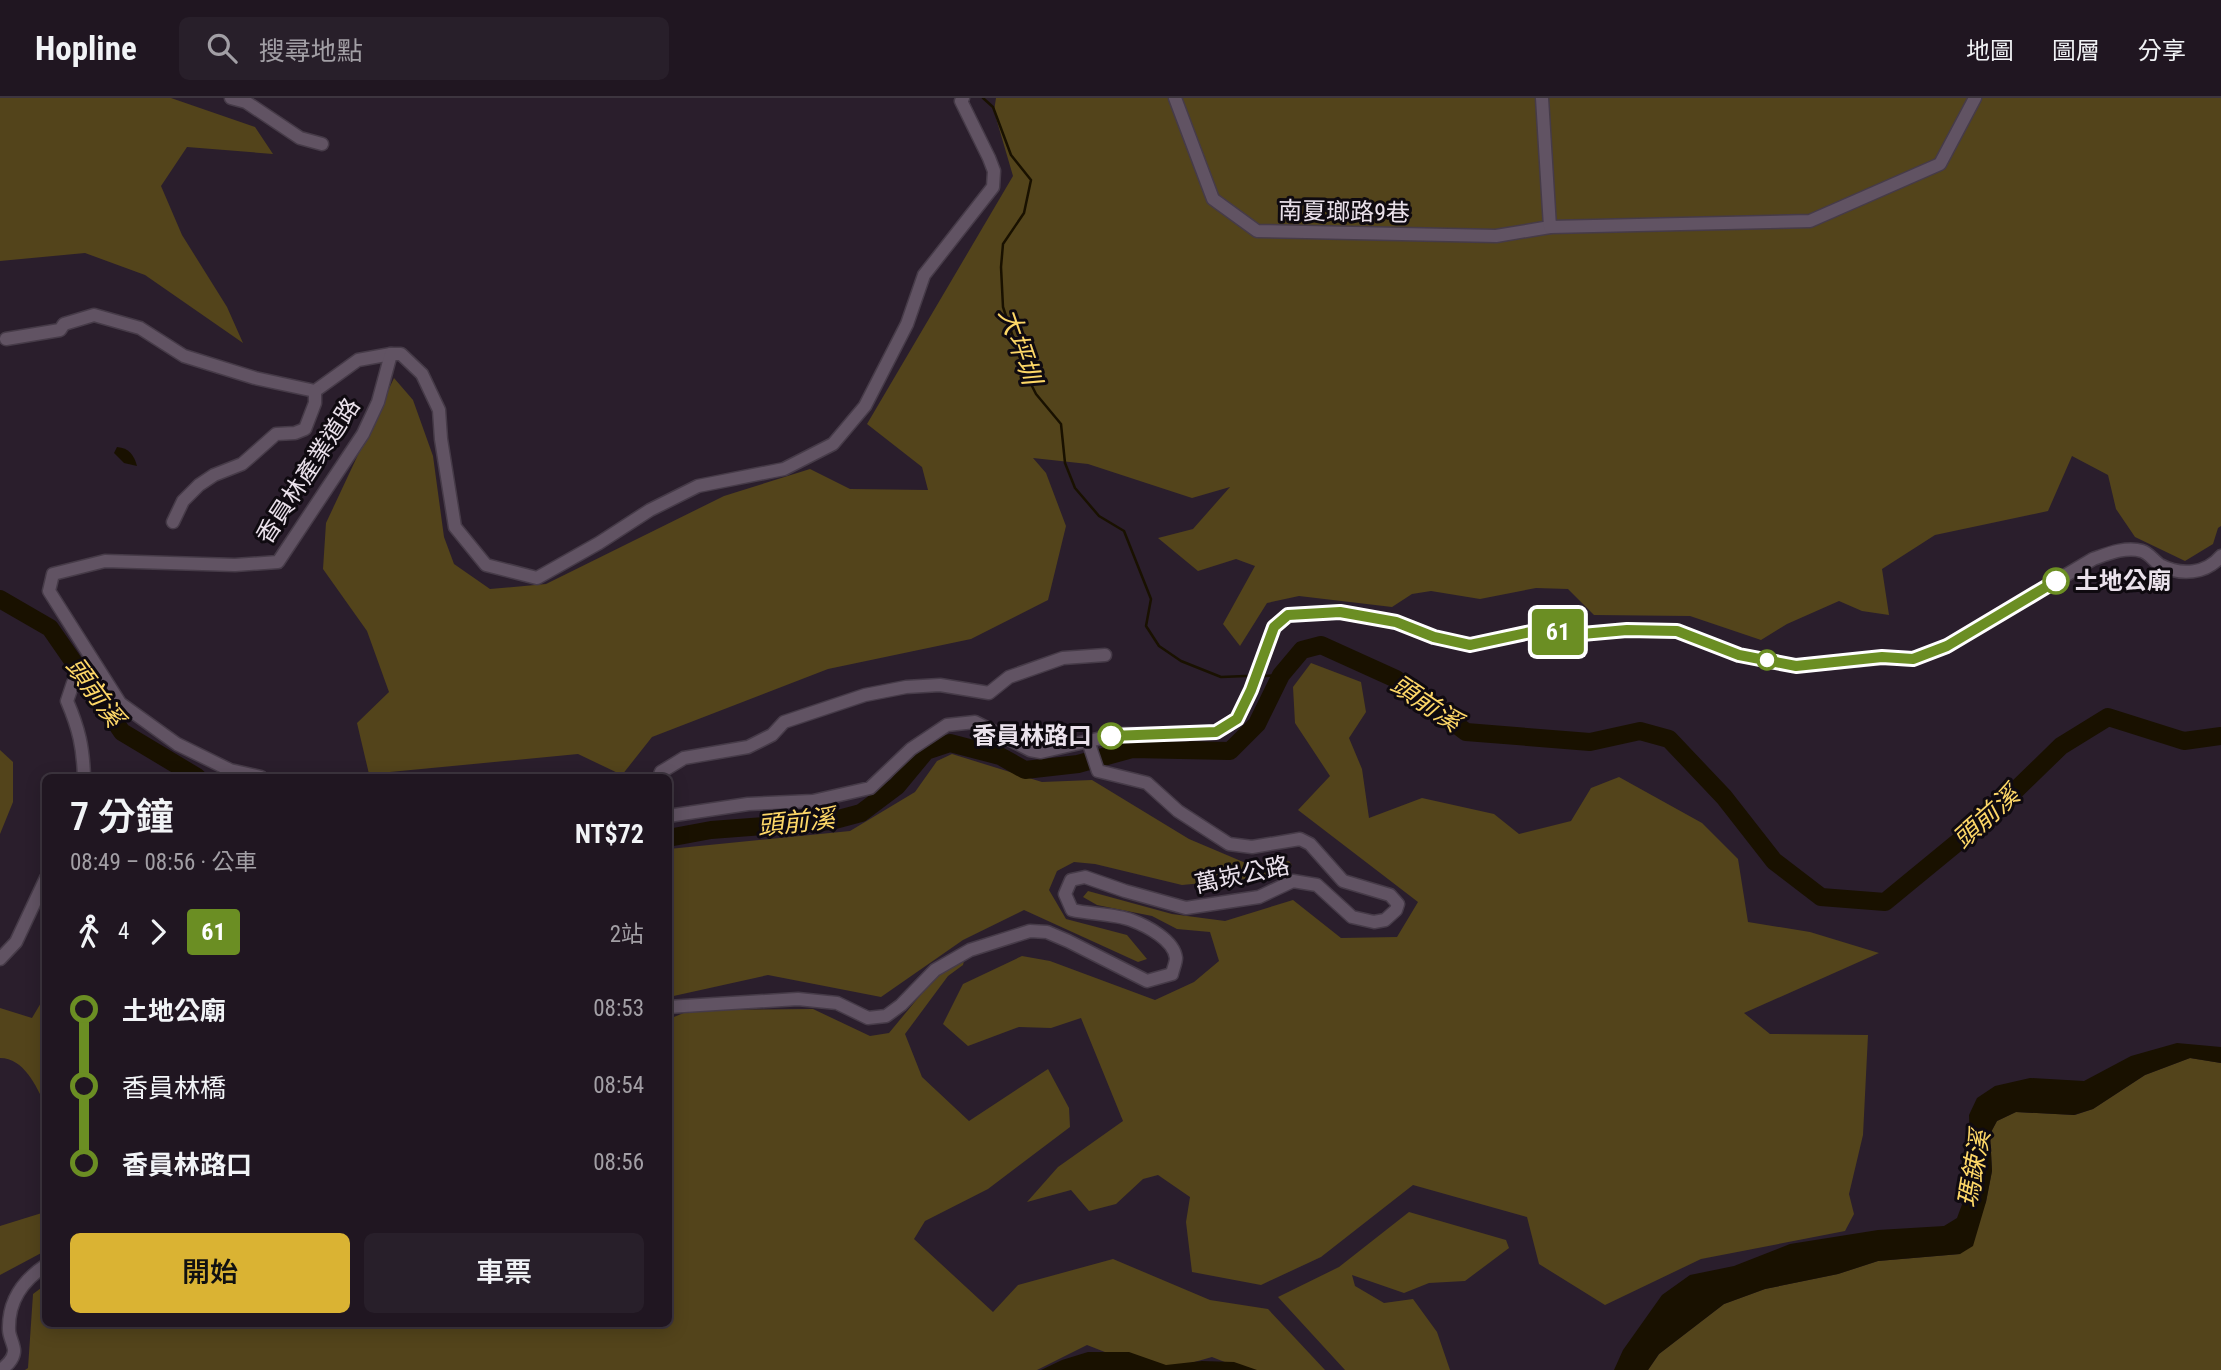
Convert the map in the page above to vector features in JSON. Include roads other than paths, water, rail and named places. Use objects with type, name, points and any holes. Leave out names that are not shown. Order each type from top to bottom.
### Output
[{"type":"street","points":[[231,98],[246,102],[300,138],[322,144]]},
{"type":"street","points":[[6,339],[60,330],[64,324],[94,315],[140,328],[184,356],[255,378],[315,391],[358,360],[401,354],[422,374],[439,410],[455,527],[486,565],[537,578],[650,510],[698,486],[784,469],[833,443],[865,407],[907,324],[924,275],[993,187],[994,171],[961,101],[962,98]]},
{"type":"street","name":"南夏瑯路9巷","points":[[1175,98],[1213,199],[1257,231],[1496,236],[1550,227],[1811,221],[1940,164],[1975,98]]},
{"type":"street","points":[[1542,98],[1550,227]]},
{"type":"street","name":"香員林產業道路","points":[[248,774],[230,770],[177,744],[120,703],[49,591],[53,574],[105,561],[235,565],[278,562],[363,434],[378,402],[391,354]]},
{"type":"street","points":[[173,522],[183,501],[199,485],[214,475],[242,464],[276,434],[295,433],[305,429],[315,403],[315,391]]},
{"type":"street","points":[[672,815],[748,804],[813,801],[870,788],[911,749],[947,725],[975,722],[1030,750],[1041,752],[1119,734],[1216,732],[1237,719],[1251,690],[1274,627],[1288,615],[1340,612],[1396,622],[1434,637],[1470,645],[1540,630],[1582,634],[1627,630],[1677,631],[1739,655],[1796,666],[1882,657],[1913,659],[1947,646],[2093,559],[2118,551],[2142,551],[2161,565],[2186,572],[2213,565],[2221,556]]},
{"type":"street","points":[[660,774],[684,758],[748,747],[772,735],[784,722],[865,695],[906,687],[940,685],[989,693],[1009,677],[1063,658],[1105,655]]},
{"type":"street","points":[[84,774],[79,728],[67,701],[73,683],[96,668]]},
{"type":"street","name":"萬崁公路","points":[[672,1007],[798,999],[837,1003],[868,1018],[886,1016],[901,1006],[935,970],[970,950],[1030,931],[1046,932],[1068,941],[1147,981],[1172,974],[1176,960],[1173,948],[1160,936],[1130,919],[1072,910],[1065,894],[1071,880],[1085,877],[1186,908],[1259,897],[1293,881],[1317,885],[1352,917],[1374,922],[1385,920],[1396,911],[1398,904],[1390,895],[1343,881],[1310,844],[1300,839],[1252,847],[1229,844],[1178,810],[1147,783],[1098,771],[1088,741]]},
{"type":"street","points":[[0,959],[16,942],[42,887]]},
{"type":"street","points":[[1,1370],[9,1364],[14,1351],[9,1334],[10,1309],[29,1276],[42,1268]]},
{"type":"water","points":[[117,447],[130,453],[137,466],[124,463],[114,453]]},
{"type":"water","name":"瑪鋉溪","points":[[2177,1043],[2221,1047],[2221,1063],[2190,1058],[2145,1075],[2093,1109],[2074,1115],[2016,1112],[1997,1121],[1990,1134],[1992,1171],[1986,1202],[1973,1246],[1960,1254],[1878,1261],[1838,1274],[1765,1289],[1724,1304],[1659,1354],[1648,1370],[1614,1370],[1623,1350],[1662,1295],[1690,1275],[1734,1266],[1790,1244],[1878,1230],[1944,1226],[1957,1218],[1971,1168],[1969,1115],[1977,1098],[1995,1086],[2030,1078],[2084,1081],[2131,1056]]},
{"type":"water","points":[[1088,1352],[1129,1352],[1166,1365],[1202,1361],[1234,1362],[1257,1370],[1041,1370]]},
{"type":"waterway","name":"大坪圳","points":[[983,98],[993,107],[1011,155],[1031,180],[1024,213],[1003,244],[1003,307],[1024,370],[1036,394],[1061,424],[1065,463],[1075,488],[1099,516],[1124,531],[1151,599],[1146,626],[1159,646],[1181,661],[1221,677],[1246,676]]},
{"type":"waterway","name":"頭前溪","points":[[0,599],[50,628],[122,732],[192,774]]},
{"type":"waterway","name":"頭前溪","points":[[672,837],[711,830],[831,821],[861,813],[897,786],[926,751],[950,743],[1000,756],[1025,770],[1078,764],[1132,749],[1230,751],[1257,724],[1281,675],[1302,650],[1321,645],[1396,679],[1466,732],[1590,742],[1640,731],[1669,739],[1724,797],[1774,861],[1821,897],[1885,902],[1986,819],[2061,746],[2108,717],[2184,741],[2221,736]]},
{"type":"waterway","name":"大坪圳","points":[[1265,676],[1281,675]]},
{"type":"place","name":"土地公廟","points":[[2056,581]]},
{"type":"place","name":"香員林路口","points":[[1111,736]]}]
